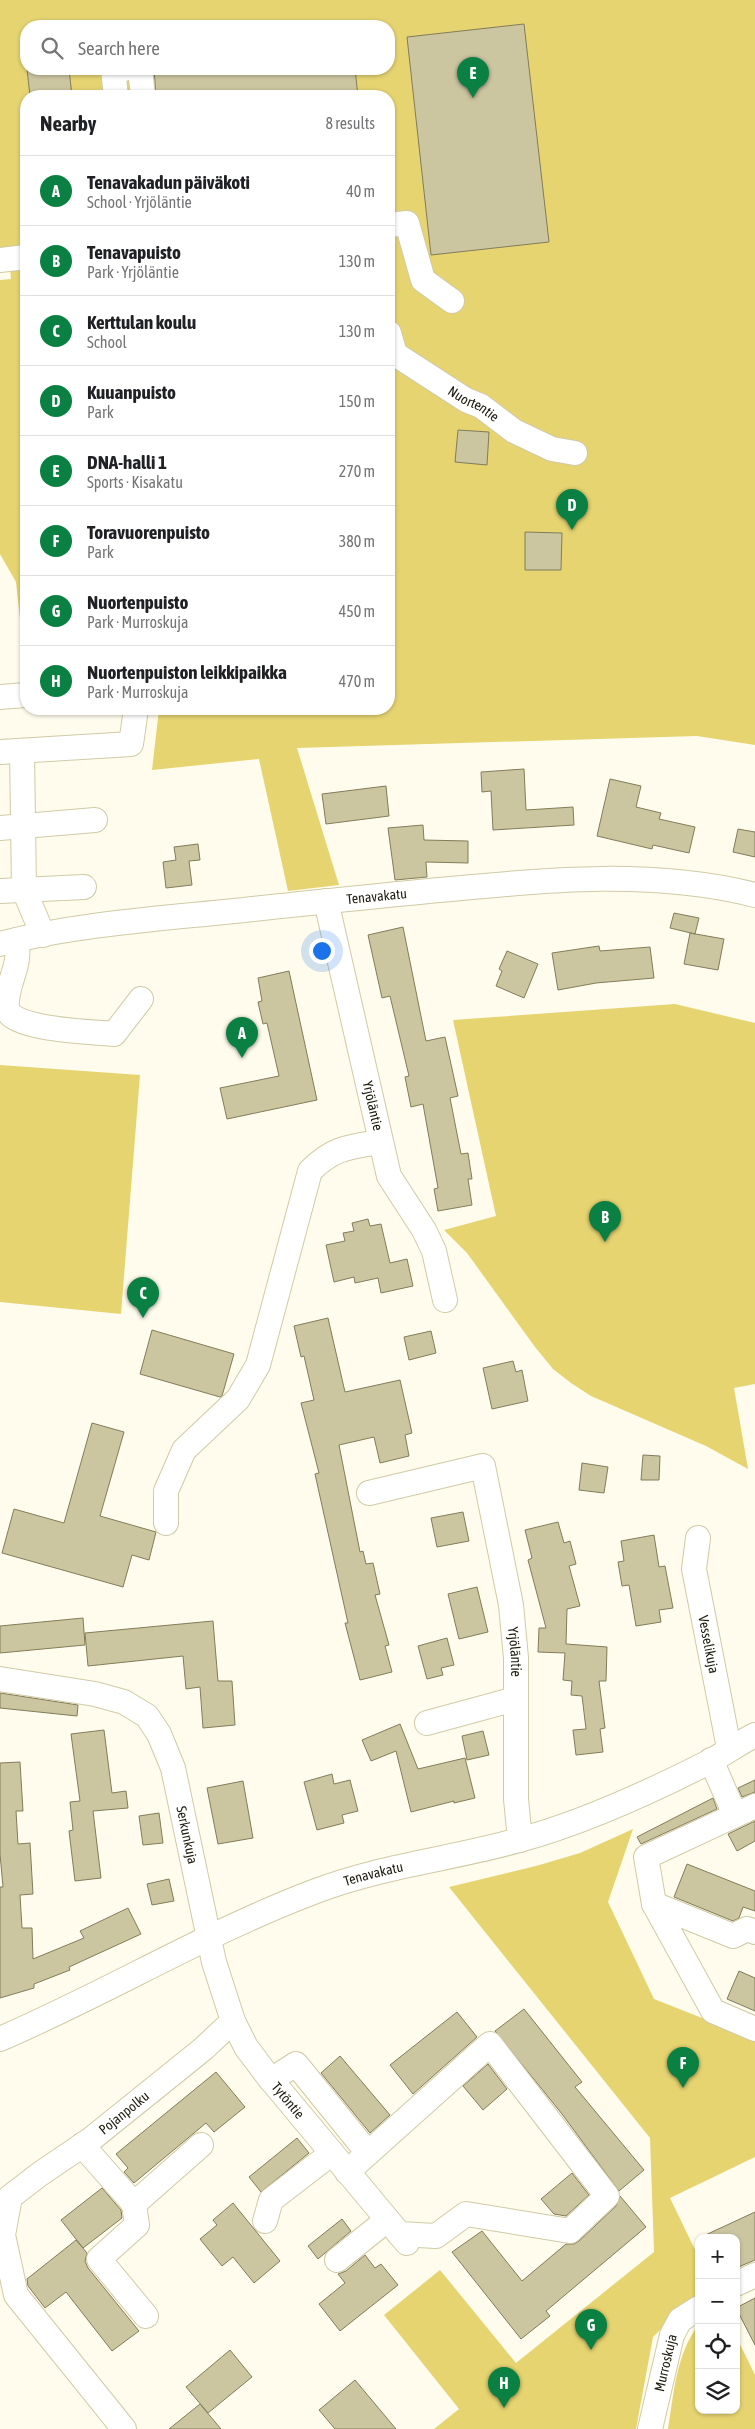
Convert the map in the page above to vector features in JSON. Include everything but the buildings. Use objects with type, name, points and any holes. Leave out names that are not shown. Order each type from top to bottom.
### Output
[{"type":"street","points":[[114,75],[115,90]]},
{"type":"street","points":[[141,75],[142,90]]},
{"type":"street","points":[[398,224],[423,280],[452,300]]},
{"type":"street","points":[[0,260],[20,258]]},
{"type":"street","name":"Nuortentie","points":[[395,354],[466,400],[481,406],[514,431],[552,448],[575,453]]},
{"type":"street","points":[[0,697],[20,695]]},
{"type":"street","points":[[43,935],[24,890],[24,826],[11,751],[132,744],[135,715]]},
{"type":"street","points":[[0,828],[95,820]]},
{"type":"street","name":"Tenavakatu","points":[[8,942],[43,935],[326,901],[532,881],[616,878],[684,882],[755,895]]},
{"type":"street","points":[[0,891],[84,887]]},
{"type":"street","name":"Yrjöläntie","points":[[326,901],[389,1176],[424,1230],[434,1251],[445,1300]]},
{"type":"street","points":[[8,942],[17,959],[7,997],[6,1010],[13,1019],[35,1026],[114,1034],[141,999]]},
{"type":"street","points":[[166,1523],[166,1491],[184,1450],[238,1399],[258,1365],[310,1171],[325,1156],[352,1146],[380,1142]]},
{"type":"street","name":"Yrjöläntie","points":[[369,1493],[483,1466],[511,1606],[516,1658],[516,1798],[520,1840]]},
{"type":"street","name":"Vesselikuja","points":[[698,1538],[694,1569],[720,1754],[745,1810]]},
{"type":"street","name":"Serkunkuja","points":[[0,1679],[95,1694],[124,1702],[147,1716],[159,1734],[173,1768],[210,1937]]},
{"type":"street","points":[[427,1722],[515,1699]]},
{"type":"street","name":"Tenavakatu","points":[[0,2039],[210,1937],[315,1891],[348,1880],[520,1840],[639,1795],[755,1735]]},
{"type":"street","points":[[745,1810],[646,1857],[654,1904],[713,2011],[755,2028]]},
{"type":"street","points":[[654,1904],[733,1936],[747,1929],[755,1932]]},
{"type":"street","name":"Tytöntie","points":[[210,1937],[214,1962],[233,2021],[246,2048],[398,2232]]},
{"type":"street","name":"Pojanpolku","points":[[124,2429],[16,2295],[3,2235],[10,2197],[82,2145],[203,2049],[233,2021]]},
{"type":"street","points":[[337,2260],[398,2232],[436,2236],[466,2214],[570,2231],[607,2196],[490,2044],[347,2172]]},
{"type":"street","points":[[271,2080],[296,2064],[368,2153]]},
{"type":"street","points":[[82,2145],[134,2204],[137,2225],[99,2259],[146,2316]]},
{"type":"street","points":[[134,2204],[201,2145]]},
{"type":"street","points":[[265,2221],[271,2200],[332,2153]]},
{"type":"street","points":[[740,2282],[755,2275]]},
{"type":"street","name":"Murroskuja","points":[[650,2429],[672,2335],[680,2320],[695,2311]]},
{"type":"shaded area","points":[[0,0],[755,0],[755,745],[697,736],[297,748],[339,885],[288,891],[259,759],[152,770],[158,715],[395,715],[395,90],[20,90],[20,619],[16,582],[0,554],[0,280],[11,279],[8,247],[0,247]]},
{"type":"shaded area","points":[[675,1004],[755,1023],[755,1384],[734,1388],[748,1469],[706,1446],[591,1396],[553,1369],[467,1253],[444,1230],[496,1216],[453,1020]]},
{"type":"shaded area","points":[[0,1065],[140,1075],[121,1314],[0,1302]]},
{"type":"shaded area","points":[[633,1829],[608,1902],[654,1999],[755,2039],[755,2157],[670,2198],[695,2250],[695,2296],[653,2337],[636,2429],[434,2429],[459,2409],[384,2315],[440,2270],[516,2363],[654,2252],[650,2138],[449,1887],[536,1866],[580,1853]]},
{"type":"shaded area","points":[[695,2330],[695,2414],[740,2414],[740,2344],[755,2375],[755,2429],[668,2429],[677,2374]]},
{"type":"place","name":"DNA-halli 1","points":[[473,98]]},
{"type":"place","name":"Kuuanpuisto","points":[[572,530]]},
{"type":"place","name":"Tenavakadun päiväkoti","points":[[242,1058]]},
{"type":"place","name":"Tenavapuisto","points":[[605,1242]]},
{"type":"place","name":"Kerttulan koulu","points":[[143,1318]]},
{"type":"place","name":"Toravuorenpuisto","points":[[683,2088]]},
{"type":"place","name":"Nuortenpuisto","points":[[591,2350]]},
{"type":"place","name":"Nuortenpuiston leikkipaikka","points":[[504,2408]]}]
